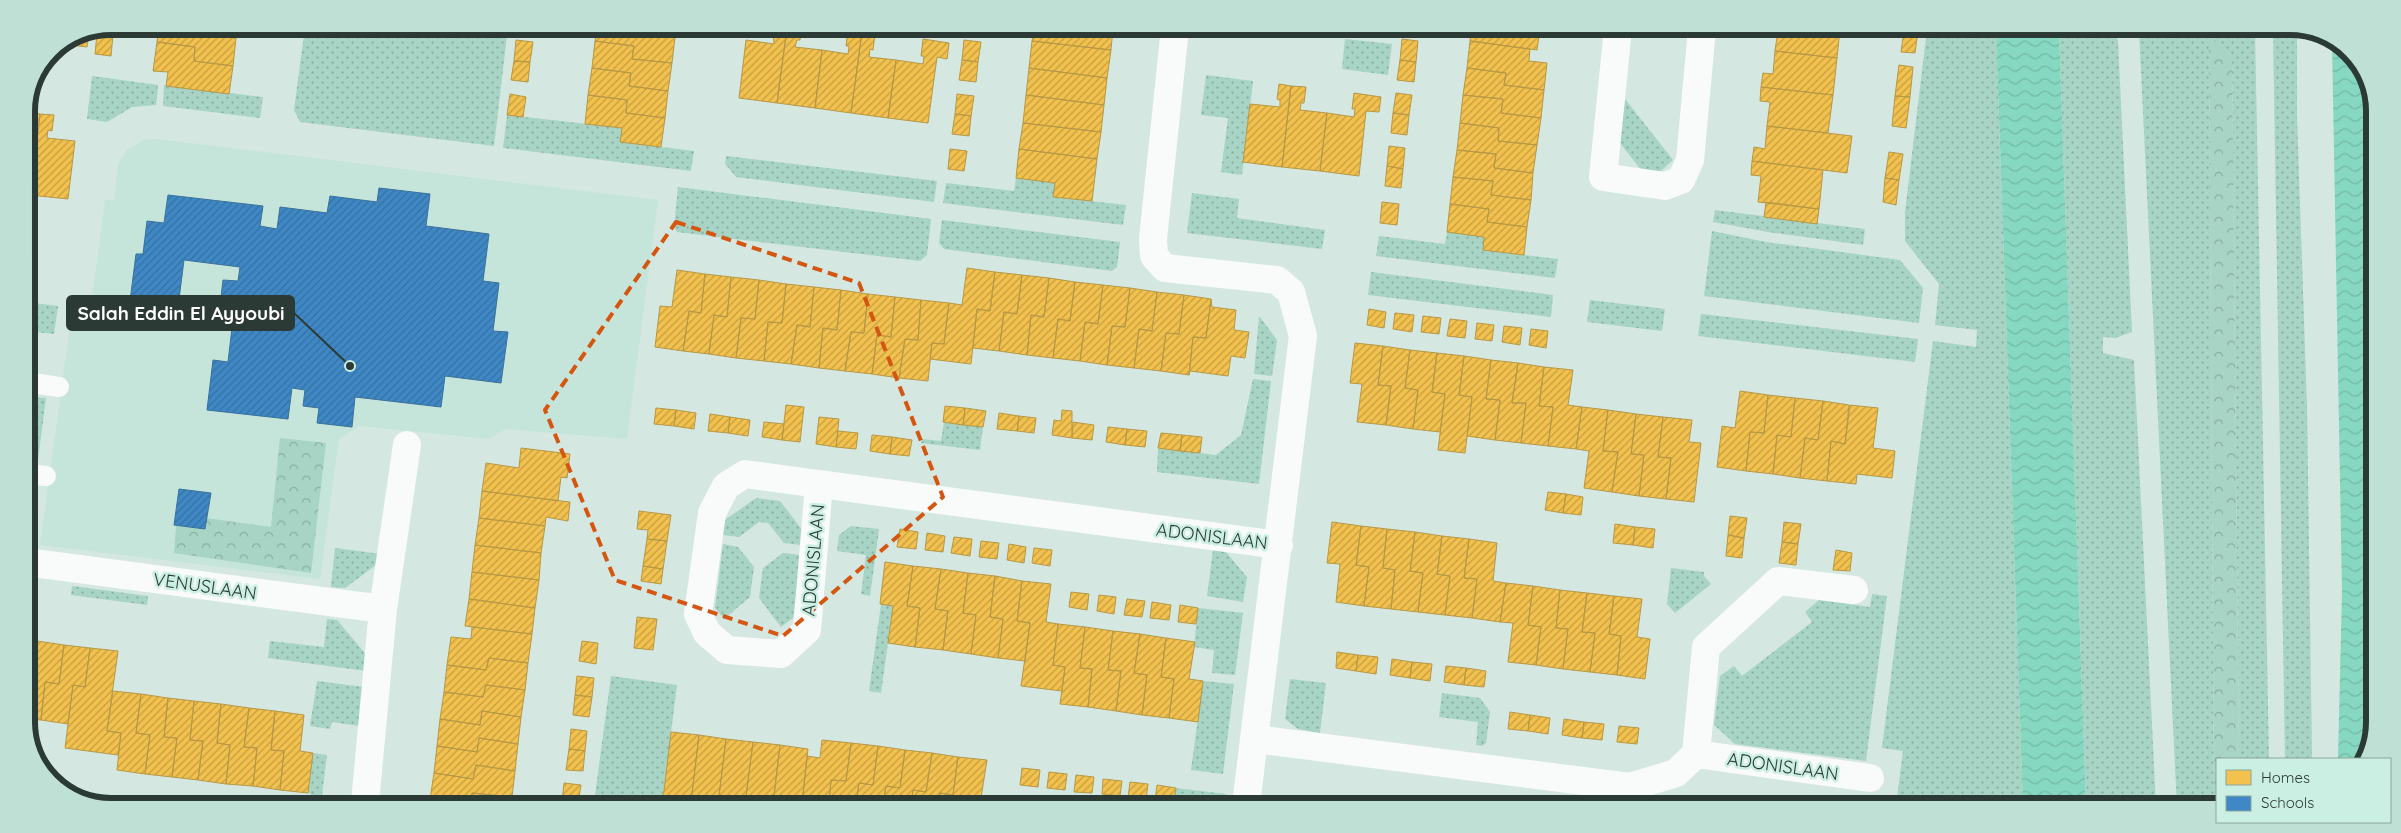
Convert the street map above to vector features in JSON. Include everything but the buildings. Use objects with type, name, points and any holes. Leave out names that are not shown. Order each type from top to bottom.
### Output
[{"type":"street","name":"ADONISLAAN","points":[[1174,35],[1153,239],[1154,256],[1165,268],[1277,280],[1291,292],[1303,336],[1247,798]]},
{"type":"street","points":[[1617,35],[1603,177],[1665,186],[1681,180],[1690,160],[1702,35]]},
{"type":"street","points":[[365,798],[384,609],[407,445]]},
{"type":"street","name":"ADONISLAAN","points":[[819,484],[807,630],[781,654],[726,650],[707,633],[698,614],[712,513],[726,486],[745,474],[1279,545]]},
{"type":"street","name":"VENUSLAAN","points":[[35,563],[384,609]]},
{"type":"street","points":[[1255,739],[1630,787],[1676,773],[1696,754],[1706,647],[1778,581],[1854,590]]},
{"type":"street","name":"ADONISLAAN","points":[[1696,754],[1870,778]]},
{"type":"lane","points":[[35,383],[59,387]]},
{"type":"highlighted area","points":[[676,222],[859,283],[943,497],[783,636],[615,580],[545,410]]},
{"type":"shaded area","points":[[157,139],[658,200],[627,439],[506,429],[489,439],[360,426],[339,439],[320,579],[40,545],[73,304],[91,306],[105,200],[114,200],[118,164],[127,150],[144,140]]},
{"type":"green space","points":[[304,35],[507,35],[494,146],[300,122],[294,110]]},
{"type":"green space","points":[[1926,35],[1996,35],[2023,798],[1897,798],[1903,751],[1882,748],[1933,341],[1976,347],[1977,330],[1935,325],[1939,284],[1905,241],[1905,212]]},
{"type":"green space","points":[[2059,35],[2116,35],[2132,332],[2115,338],[2103,337],[2103,353],[2134,360],[2156,798],[2086,798]]},
{"type":"green space","points":[[2139,35],[2209,35],[2214,798],[2177,798]]},
{"type":"green space","points":[[2209,35],[2232,57],[2239,758],[2216,758],[2216,798],[2214,798]]},
{"type":"green space","points":[[2210,35],[2255,35],[2269,758],[2239,758],[2232,57]]},
{"type":"green space","points":[[2273,35],[2297,35],[2297,117],[2307,407],[2312,758],[2285,758]]},
{"type":"green space","points":[[1345,39],[1392,44],[1388,75],[1342,69]]},
{"type":"green space","points":[[1206,75],[1253,81],[1242,175],[1221,172],[1228,118],[1201,115]]},
{"type":"green space","points":[[92,76],[158,85],[156,105],[132,107],[107,122],[87,119]]},
{"type":"green space","points":[[164,85],[263,97],[260,118],[163,106]]},
{"type":"green space","points":[[1625,99],[1673,160],[1661,171],[1642,171],[1620,143]]},
{"type":"green space","points":[[507,115],[622,128],[621,142],[694,151],[691,171],[503,148]]},
{"type":"green space","points":[[726,156],[937,181],[934,202],[736,177],[725,164]]},
{"type":"green space","points":[[1016,178],[1055,183],[1054,197],[1126,205],[1123,225],[943,203],[946,183],[1014,191]]},
{"type":"green space","points":[[678,187],[931,219],[927,255],[920,261],[677,232],[674,227]]},
{"type":"green space","points":[[1192,193],[1239,199],[1237,218],[1325,230],[1322,249],[1187,233]]},
{"type":"green space","points":[[1715,210],[1865,229],[1863,245],[1768,232],[1713,222]]},
{"type":"green space","points":[[942,220],[1120,242],[1117,267],[1112,271],[944,249],[939,243]]},
{"type":"green space","points":[[1712,231],[1766,242],[1900,260],[1923,288],[1919,323],[1704,296]]},
{"type":"green space","points":[[1447,232],[1484,237],[1483,250],[1558,259],[1555,278],[1376,256],[1379,236],[1445,244]]},
{"type":"green space","points":[[1371,272],[1553,295],[1551,317],[1368,295]]},
{"type":"green space","points":[[1590,300],[1665,309],[1662,331],[1587,322]]},
{"type":"green space","points":[[35,303],[58,306],[54,334],[35,332]]},
{"type":"green space","points":[[1701,314],[1918,339],[1915,362],[1698,336]]},
{"type":"green space","points":[[1259,316],[1277,340],[1272,376],[1254,374]]},
{"type":"green space","points":[[1253,379],[1271,381],[1259,484],[1157,472],[1158,448],[1216,455],[1241,435]]},
{"type":"green space","points":[[35,397],[46,398],[38,460],[35,460]]},
{"type":"green space","points":[[944,422],[983,427],[980,450],[921,443],[922,439],[941,441]]},
{"type":"green space","points":[[280,438],[326,443],[311,573],[174,553],[177,514],[271,527]]},
{"type":"green space","points":[[756,498],[780,501],[803,531],[801,545],[784,543],[768,523],[759,522],[739,537],[723,535],[725,520]]},
{"type":"green space","points":[[851,526],[879,529],[870,596],[861,594],[866,555],[837,551],[839,535]]},
{"type":"green space","points":[[723,544],[738,547],[754,567],[750,597],[724,619],[715,608]]},
{"type":"green space","points":[[335,548],[381,554],[380,562],[345,588],[331,587]]},
{"type":"green space","points":[[1213,550],[1225,551],[1247,577],[1243,602],[1207,596]]},
{"type":"green space","points":[[783,553],[801,555],[793,618],[781,627],[759,598],[763,568]]},
{"type":"green space","points":[[1671,568],[1704,572],[1704,576],[1711,584],[1675,613],[1667,604]]},
{"type":"green space","points":[[72,586],[148,596],[147,605],[71,595]]},
{"type":"green space","points":[[1872,594],[1887,596],[1866,761],[1735,744],[1714,725],[1720,676],[1734,666],[1742,676],[1812,622],[1805,612],[1819,600],[1870,607]]},
{"type":"green space","points":[[881,604],[893,606],[881,693],[869,691]]},
{"type":"green space","points":[[1198,608],[1243,613],[1235,675],[1212,673],[1214,650],[1194,647]]},
{"type":"green space","points":[[327,619],[337,620],[368,657],[366,671],[268,658],[270,641],[324,647]]},
{"type":"green space","points":[[611,676],[677,685],[663,798],[595,798]]},
{"type":"green space","points":[[1290,679],[1326,683],[1320,733],[1298,729],[1285,719]]},
{"type":"green space","points":[[317,681],[364,687],[360,726],[332,722],[330,729],[310,726]]},
{"type":"green space","points":[[1203,681],[1234,684],[1223,774],[1191,770]]},
{"type":"green space","points":[[1442,693],[1480,698],[1490,712],[1486,743],[1482,746],[1476,745],[1478,722],[1439,717]]},
{"type":"green space","points":[[313,753],[327,755],[322,798],[311,798],[311,794],[308,793]]},
{"type":"green space","points":[[1176,788],[1226,794],[1225,798],[1175,798]]},
{"type":"water","points":[[1996,35],[2059,35],[2086,798],[2023,798]]},
{"type":"water","points":[[2332,48],[2344,57],[2356,73],[2365,96],[2366,106],[2366,722],[2365,737],[2356,758],[2338,758],[2342,592]]},
{"type":"place","name":"Salah Eddin El Ayyoubi","points":[[350,366]]}]
